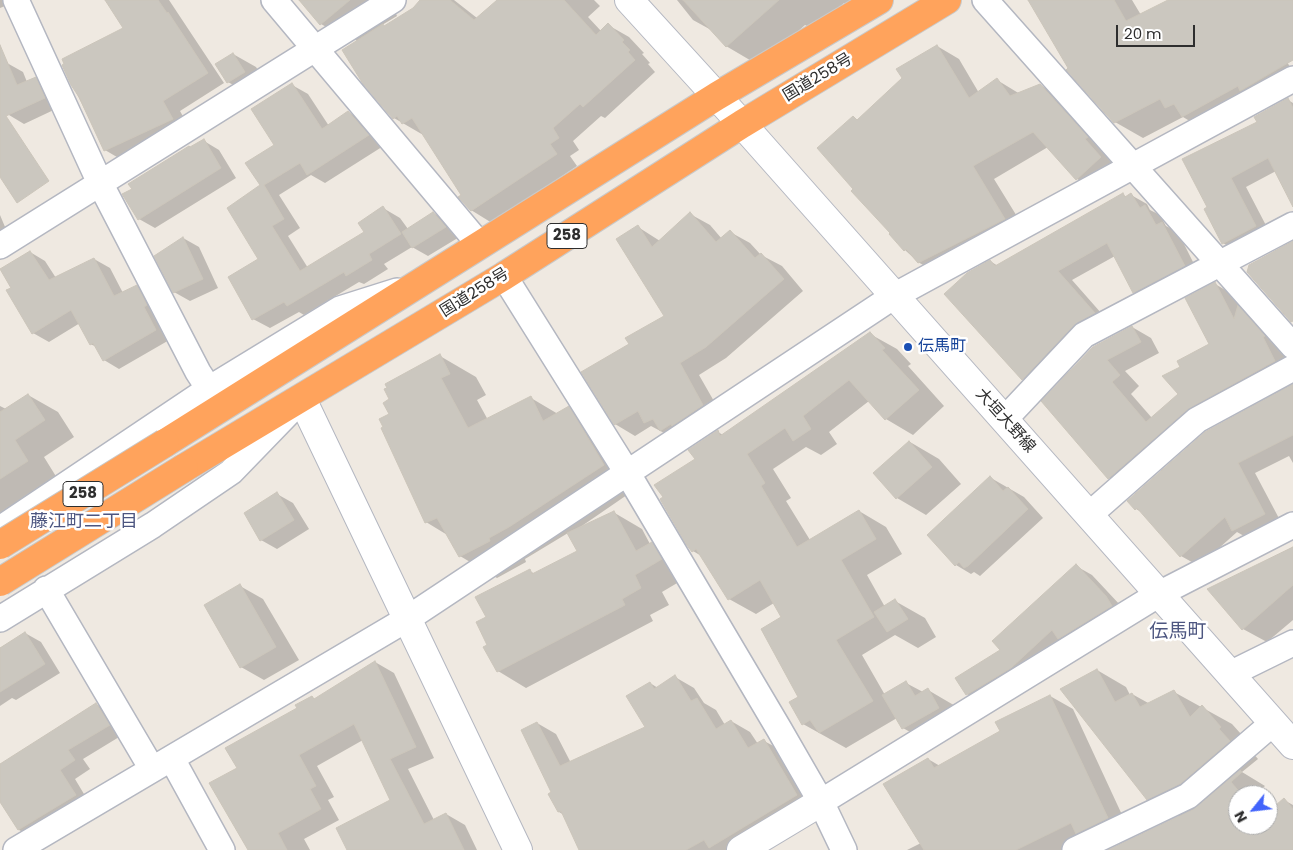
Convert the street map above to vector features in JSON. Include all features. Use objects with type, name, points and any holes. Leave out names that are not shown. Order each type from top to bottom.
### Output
[{"type":"highway","name":"258","points":[[0,545],[717,96],[879,0]]},
{"type":"highway","name":"国道258号","points":[[0,582],[184,468],[302,399],[504,276],[742,124],[947,0]]},
{"type":"main road","name":"大垣大野線","points":[[629,0],[742,124],[1293,745]]},
{"type":"main road","points":[[302,399],[518,850]]},
{"type":"main road","points":[[741,850],[821,802]]},
{"type":"street","points":[[16,0],[100,183],[198,372],[209,389]]},
{"type":"street","points":[[274,0],[480,245]]},
{"type":"street","points":[[0,246],[313,48],[393,0]]},
{"type":"street","points":[[985,0],[1132,168],[1293,346]]},
{"type":"street","points":[[16,850],[407,619],[894,296],[1293,79]]},
{"type":"street","points":[[1004,420],[1084,335],[1293,225]]},
{"type":"street","points":[[504,276],[628,474],[821,802],[844,850]]},
{"type":"street","points":[[0,529],[209,389],[340,309],[418,284]]},
{"type":"street","points":[[1089,515],[1197,420],[1293,368]]},
{"type":"street","points":[[0,619],[153,525],[231,472],[302,399]]},
{"type":"street","points":[[821,802],[1159,594],[1293,526]]},
{"type":"street","points":[[46,589],[162,764],[222,850]]},
{"type":"street","points":[[1230,674],[1293,643]]},
{"type":"street","points":[[1075,850],[1188,796],[1273,722]]},
{"type":"building","points":[[105,0],[158,0],[208,73],[163,101],[173,119],[104,151],[79,97],[71,85],[62,65],[64,64],[62,59],[123,28]]},
{"type":"building","points":[[299,0],[350,0],[320,25]]},
{"type":"building","points":[[420,0],[450,0],[474,20],[497,0],[564,0],[596,35],[608,23],[624,40],[622,42],[630,50],[628,52],[635,60],[583,107],[580,104],[553,128],[559,138],[550,144],[557,154],[471,211],[458,197],[461,195],[412,118],[402,124],[397,116],[393,119],[363,84],[342,50],[383,24],[384,26],[413,8]]},
{"type":"building","points":[[683,0],[779,0],[726,47]]},
{"type":"building","points":[[1028,0],[1114,0],[1126,21],[1168,0],[1293,0],[1293,60],[1240,91],[1238,86],[1182,117],[1174,104],[1165,108],[1160,99],[1114,123],[1066,70],[1068,68]]},
{"type":"building","points":[[0,45],[17,85],[36,77],[45,98],[6,116],[49,181],[17,203],[0,177]]},
{"type":"building","points":[[937,45],[969,98],[997,78],[1010,96],[1040,84],[1088,137],[1085,139],[1101,157],[1076,180],[1033,132],[973,166],[1005,219],[918,263],[906,249],[904,251],[851,191],[853,189],[817,148],[853,116],[857,120],[902,78],[896,69]]},
{"type":"building","points":[[233,53],[245,72],[227,83],[215,64]]},
{"type":"building","points":[[292,83],[322,129],[348,111],[369,135],[307,175],[300,163],[264,185],[284,219],[272,226],[300,271],[364,232],[358,223],[383,206],[401,234],[369,254],[372,260],[346,276],[344,272],[287,306],[284,302],[252,320],[228,277],[258,259],[227,208],[260,185],[245,163],[274,145],[251,109]]},
{"type":"building","points":[[1288,98],[1293,108],[1293,207],[1268,158],[1231,178],[1256,226],[1222,244],[1204,209],[1207,207],[1182,159],[1257,122],[1254,117]]},
{"type":"building","points":[[204,139],[221,168],[138,220],[122,194],[132,189],[128,184],[189,146]]},
{"type":"building","points":[[1123,193],[1125,197],[1131,193],[1140,208],[1145,205],[1156,225],[1162,222],[1185,266],[1133,293],[1107,243],[1058,271],[1095,313],[1074,325],[1022,380],[944,294],[967,273],[990,260],[995,266]]},
{"type":"building","points":[[433,212],[446,227],[412,248],[402,232]]},
{"type":"building","points":[[690,212],[716,242],[730,230],[755,258],[761,253],[784,279],[706,347],[680,363],[703,405],[672,426],[671,424],[660,431],[653,419],[644,423],[638,411],[614,425],[581,372],[629,344],[625,338],[664,316],[616,239],[638,225],[652,247]]},
{"type":"building","points":[[183,237],[203,279],[173,293],[154,256]]},
{"type":"building","points":[[1293,241],[1293,321],[1291,322],[1247,272],[1249,265]]},
{"type":"building","points":[[30,251],[49,280],[94,258],[114,296],[137,285],[147,305],[144,307],[156,330],[103,361],[93,343],[90,345],[71,310],[32,334],[6,290],[11,288],[0,269]]},
{"type":"building","points":[[1215,282],[1234,319],[1238,305],[1265,336],[1263,337],[1275,361],[1188,409],[1108,479],[1041,401],[1093,347],[1132,326],[1141,342],[1107,360],[1120,375],[1112,382],[1146,422],[1178,394],[1162,376],[1180,367],[1177,361],[1209,344],[1185,298]]},
{"type":"building","points":[[870,332],[885,348],[882,350],[919,390],[885,420],[849,380],[803,416],[811,429],[793,441],[785,428],[747,454],[765,483],[761,486],[797,547],[859,510],[876,539],[841,560],[874,617],[836,640],[873,701],[819,733],[810,720],[802,725],[789,702],[798,697],[761,629],[781,617],[760,580],[728,600],[696,549],[692,552],[686,544],[660,499],[663,497],[654,485],[695,459],[688,450],[718,430],[720,436]]},
{"type":"building","points":[[440,354],[450,374],[441,378],[468,428],[531,396],[543,421],[569,406],[604,465],[489,538],[490,541],[459,557],[437,518],[425,523],[381,428],[383,427],[379,419],[389,414],[383,403],[389,399],[384,389],[387,388],[385,384]]},
{"type":"building","points":[[1293,384],[1293,435],[1238,463],[1265,514],[1232,531],[1225,517],[1180,557],[1137,508],[1135,510],[1127,501],[1205,432]]},
{"type":"building","points":[[28,394],[45,420],[15,440],[28,461],[0,479],[0,412]]},
{"type":"building","points":[[909,441],[932,467],[896,499],[873,473]]},
{"type":"building","points":[[990,476],[1003,491],[1008,487],[1028,509],[968,566],[964,568],[959,562],[955,566],[927,535]]},
{"type":"building","points":[[277,492],[294,520],[260,541],[244,513]]},
{"type":"building","points":[[614,511],[636,551],[652,542],[662,559],[635,575],[641,588],[622,599],[625,605],[497,672],[483,647],[487,645],[476,622],[486,617],[475,597],[530,569],[532,574],[577,551],[567,533]]},
{"type":"building","points":[[1293,547],[1293,585],[1242,630],[1207,589]]},
{"type":"building","points":[[1076,564],[1106,596],[1112,606],[1058,639],[1052,630],[1011,668],[966,695],[955,678],[1000,650],[992,641]]},
{"type":"building","points":[[240,584],[276,647],[240,668],[204,605]]},
{"type":"building","points":[[895,599],[908,619],[887,632],[874,612]]},
{"type":"building","points":[[25,632],[45,664],[0,692],[0,648]]},
{"type":"building","points":[[375,661],[416,747],[390,759],[424,824],[446,813],[464,850],[347,850],[336,828],[390,800],[354,724],[299,755],[316,786],[310,789],[321,809],[278,833],[287,850],[248,850],[209,783],[237,768],[225,748],[297,708],[295,705],[312,696],[314,699]]},
{"type":"building","points":[[1097,669],[1115,702],[1132,693],[1140,707],[1174,690],[1190,717],[1202,705],[1230,741],[1180,784],[1147,800],[1060,689]]},
{"type":"building","points":[[675,675],[691,701],[697,698],[716,729],[731,720],[748,748],[764,739],[797,795],[709,848],[704,840],[686,850],[579,850],[561,811],[558,812],[548,794],[551,792],[521,730],[537,722],[560,766],[645,727],[626,696],[650,682],[654,689]]},
{"type":"building","points":[[906,681],[915,696],[928,688],[939,708],[902,729],[882,695]]},
{"type":"building","points":[[1050,695],[1108,818],[1076,834],[1071,823],[1016,850],[924,850],[883,784],[928,758],[934,768],[1000,731],[995,722]]},
{"type":"building","points":[[96,703],[110,725],[68,750],[75,760],[60,770],[76,795],[18,830],[0,802],[0,764]]},
{"type":"building","points":[[1240,770],[1242,772],[1231,782],[1234,785],[1228,785],[1228,835],[1278,835],[1278,803],[1284,798],[1293,809],[1293,850],[1108,850],[1194,809]]},
{"type":"place","name":"伝馬町","points":[[908,347]]},
{"type":"district","name":"藤江町二丁目","points":[[84,522]]},
{"type":"district","name":"伝馬町","points":[[1178,632]]}]
